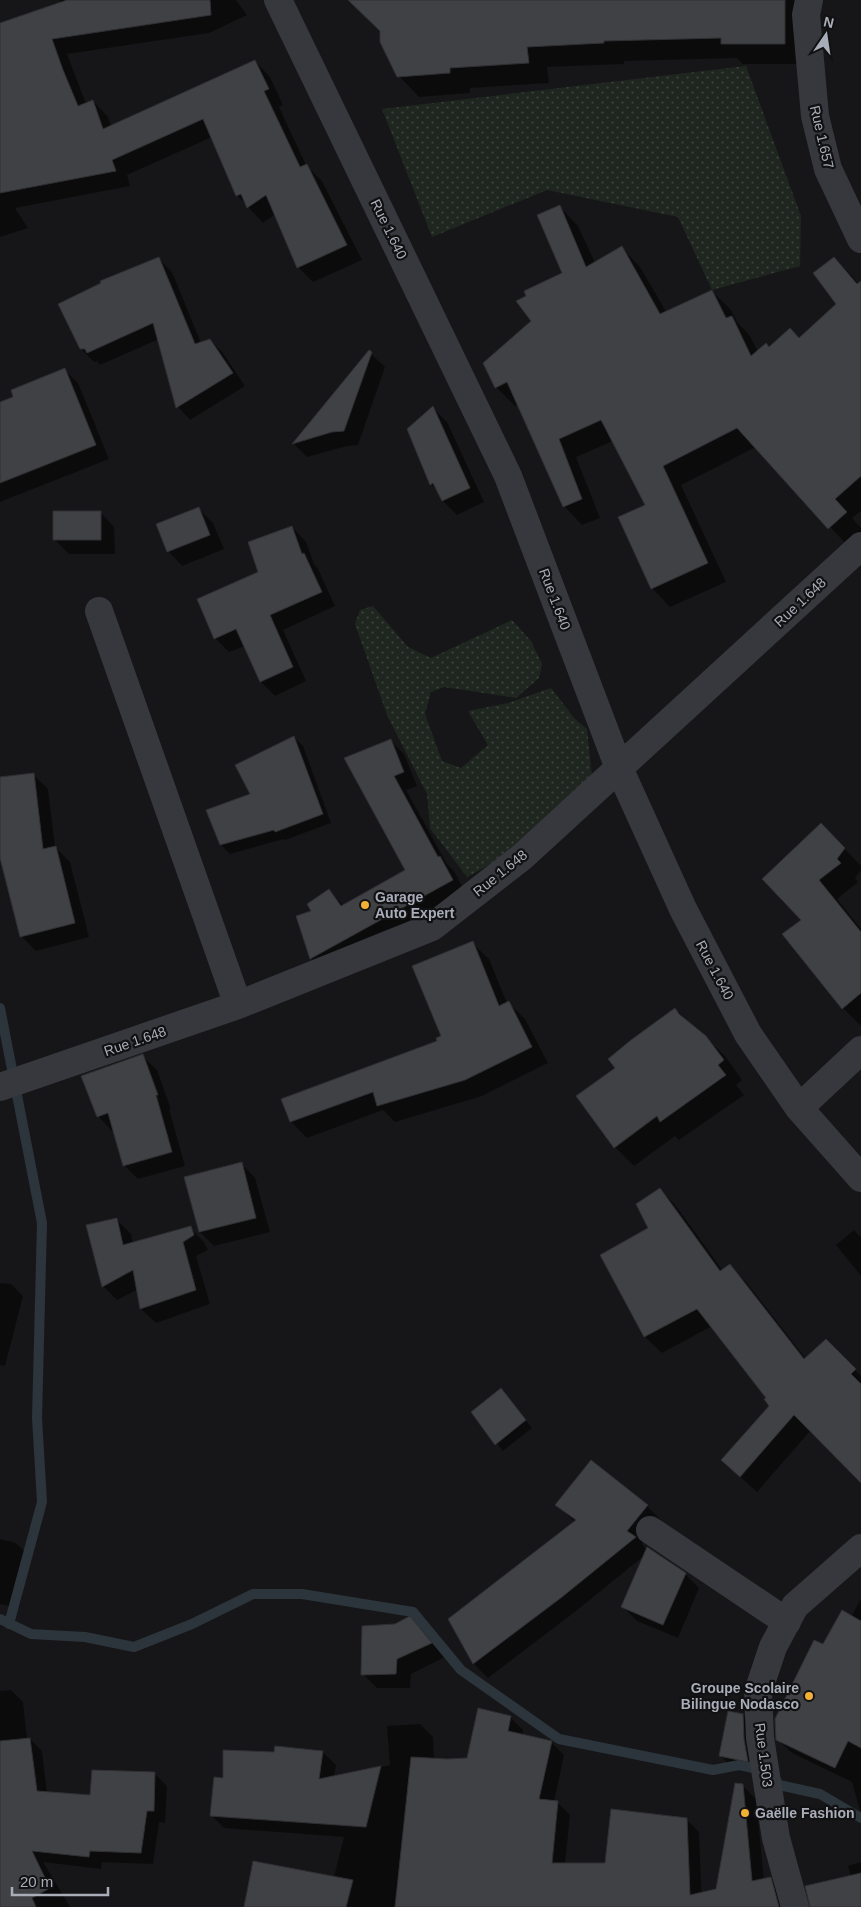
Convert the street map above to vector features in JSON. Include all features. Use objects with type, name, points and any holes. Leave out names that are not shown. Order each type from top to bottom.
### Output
[{"type":"street","name":"Rue 1.640","points":[[278,0],[508,476],[619,768],[683,909],[748,1034],[799,1108],[861,1178]]},
{"type":"street","name":"Rue 1.657","points":[[809,0],[806,15],[815,116],[828,169],[861,239]]},
{"type":"street","name":"Rue 1.648","points":[[0,1087],[238,1005],[432,927],[522,857],[861,546]]},
{"type":"street","points":[[99,611],[238,1005]]},
{"type":"street","points":[[799,1108],[861,1050]]},
{"type":"street","points":[[650,1530],[787,1622]]},
{"type":"street","name":"Rue 1.503","points":[[794,1907],[776,1838],[760,1738],[758,1692],[773,1647],[795,1606],[861,1548]]},
{"type":"shaded area","points":[[746,66],[801,216],[800,266],[712,290],[678,217],[547,190],[432,237],[382,109]]},
{"type":"shaded area","points":[[373,606],[408,647],[431,658],[512,620],[531,641],[542,664],[539,678],[516,698],[444,687],[431,692],[425,714],[442,761],[461,768],[488,745],[468,711],[508,703],[551,688],[575,719],[587,729],[592,777],[524,846],[467,877],[430,828],[427,794],[387,715],[355,624],[360,610]]},
{"type":"building","points":[[67,0],[210,0],[211,15],[52,39],[78,106],[93,100],[103,129],[255,60],[269,89],[264,91],[300,167],[307,164],[347,245],[297,268],[266,195],[247,208],[241,194],[236,196],[203,119],[112,160],[116,171],[0,193],[0,23]]},
{"type":"building","points":[[348,0],[785,0],[785,44],[721,44],[721,38],[604,41],[604,43],[527,47],[529,63],[450,68],[450,73],[397,77],[380,42],[380,31]]},
{"type":"building","points":[[560,205],[586,267],[622,246],[660,314],[712,290],[726,318],[732,316],[751,356],[766,343],[769,347],[790,328],[799,338],[836,304],[813,273],[834,257],[857,284],[861,281],[861,476],[835,499],[847,512],[828,529],[737,428],[663,466],[708,563],[651,589],[618,517],[645,505],[601,420],[559,439],[582,499],[563,507],[507,382],[495,388],[483,363],[531,321],[516,301],[526,296],[524,291],[562,273],[537,215]]},
{"type":"building","points":[[159,257],[195,344],[210,339],[233,373],[176,408],[153,323],[87,353],[85,349],[80,349],[58,304],[101,283],[100,281]]},
{"type":"building","points":[[369,350],[372,352],[344,431],[332,432],[292,444]]},
{"type":"building","points":[[65,368],[96,445],[0,483],[0,402],[13,397],[11,390]]},
{"type":"building","points":[[433,406],[470,488],[442,501],[433,483],[430,485],[407,429]]},
{"type":"building","points":[[199,507],[210,535],[167,552],[156,524]]},
{"type":"building","points":[[53,511],[101,511],[101,540],[53,540]]},
{"type":"building","points":[[292,526],[302,554],[304,553],[322,592],[270,615],[293,667],[260,682],[236,629],[214,639],[197,599],[258,572],[248,542]]},
{"type":"building","points":[[294,736],[323,814],[275,832],[274,830],[220,845],[206,810],[250,794],[235,765]]},
{"type":"building","points":[[391,739],[404,772],[394,776],[438,857],[440,856],[453,880],[310,959],[296,916],[311,911],[307,904],[329,889],[341,906],[405,870],[344,758]]},
{"type":"building","points":[[34,773],[43,849],[56,846],[75,923],[20,937],[0,858],[0,777]]},
{"type":"building","points":[[821,823],[845,848],[837,859],[841,863],[819,880],[861,932],[861,993],[842,1009],[782,934],[801,920],[762,879]]},
{"type":"building","points":[[473,941],[499,1006],[509,1001],[532,1047],[465,1080],[377,1106],[373,1092],[290,1122],[281,1099],[437,1041],[436,1038],[441,1036],[412,966]]},
{"type":"building","points":[[675,1008],[679,1014],[706,1036],[724,1060],[718,1065],[726,1075],[660,1122],[657,1116],[614,1148],[576,1096],[615,1068],[608,1059]]},
{"type":"building","points":[[143,1054],[158,1095],[156,1095],[172,1152],[123,1166],[108,1113],[97,1117],[81,1076]]},
{"type":"building","points":[[242,1162],[256,1218],[199,1232],[184,1177]]},
{"type":"building","points":[[660,1188],[720,1271],[730,1264],[804,1359],[826,1339],[856,1369],[851,1374],[861,1384],[861,1483],[794,1415],[740,1477],[721,1460],[769,1406],[764,1399],[766,1398],[697,1309],[644,1337],[600,1255],[648,1228],[636,1204]]},
{"type":"building","points":[[117,1218],[123,1245],[191,1226],[194,1235],[183,1242],[196,1290],[140,1309],[133,1270],[102,1287],[86,1225]]},
{"type":"building","points":[[501,1388],[526,1420],[495,1445],[471,1412]]},
{"type":"building","points":[[591,1460],[648,1505],[627,1531],[636,1537],[562,1597],[473,1664],[448,1619],[576,1520],[555,1505]]},
{"type":"building","points":[[647,1547],[686,1573],[663,1625],[621,1607]]},
{"type":"building","points":[[842,1610],[861,1621],[861,1748],[848,1741],[835,1768],[776,1740],[775,1719],[814,1640],[823,1644]]},
{"type":"building","points":[[410,1616],[432,1643],[397,1659],[396,1674],[361,1675],[362,1626],[395,1624]]},
{"type":"building","points":[[478,1708],[511,1716],[508,1731],[552,1741],[539,1799],[558,1801],[552,1863],[605,1863],[611,1809],[687,1818],[690,1895],[716,1889],[735,1783],[743,1784],[752,1881],[771,1877],[779,1907],[395,1907],[411,1757],[467,1758]]},
{"type":"building","points":[[728,1711],[743,1714],[744,1739],[748,1762],[719,1756]]},
{"type":"building","points":[[30,1738],[37,1791],[90,1795],[92,1770],[155,1772],[154,1811],[147,1811],[141,1853],[90,1851],[89,1857],[32,1851],[50,1888],[32,1898],[36,1907],[0,1907],[0,1741]]},
{"type":"building","points":[[275,1746],[323,1751],[319,1779],[381,1766],[366,1827],[210,1816],[214,1777],[223,1778],[223,1750],[274,1752]]},
{"type":"building","points":[[253,1861],[353,1880],[346,1907],[244,1907]]},
{"type":"building","points":[[861,1873],[861,1907],[810,1907],[805,1886]]},
{"type":"waterway","points":[[0,1008],[42,1223],[37,1418],[42,1502],[9,1624]]},
{"type":"waterway","points":[[0,1619],[31,1634],[85,1637],[134,1647],[192,1624],[253,1594],[302,1594],[413,1612],[461,1670],[559,1739],[713,1770],[739,1765],[763,1770]]},
{"type":"waterway","points":[[774,1777],[779,1785],[820,1794],[861,1818]]},
{"type":"place","name":"Garage Auto Expert","points":[[365,905]]},
{"type":"place","name":"Groupe Scolaire Bilingue Nodasco","points":[[809,1696]]},
{"type":"place","name":"Gaëlle Fashion","points":[[745,1813]]}]
